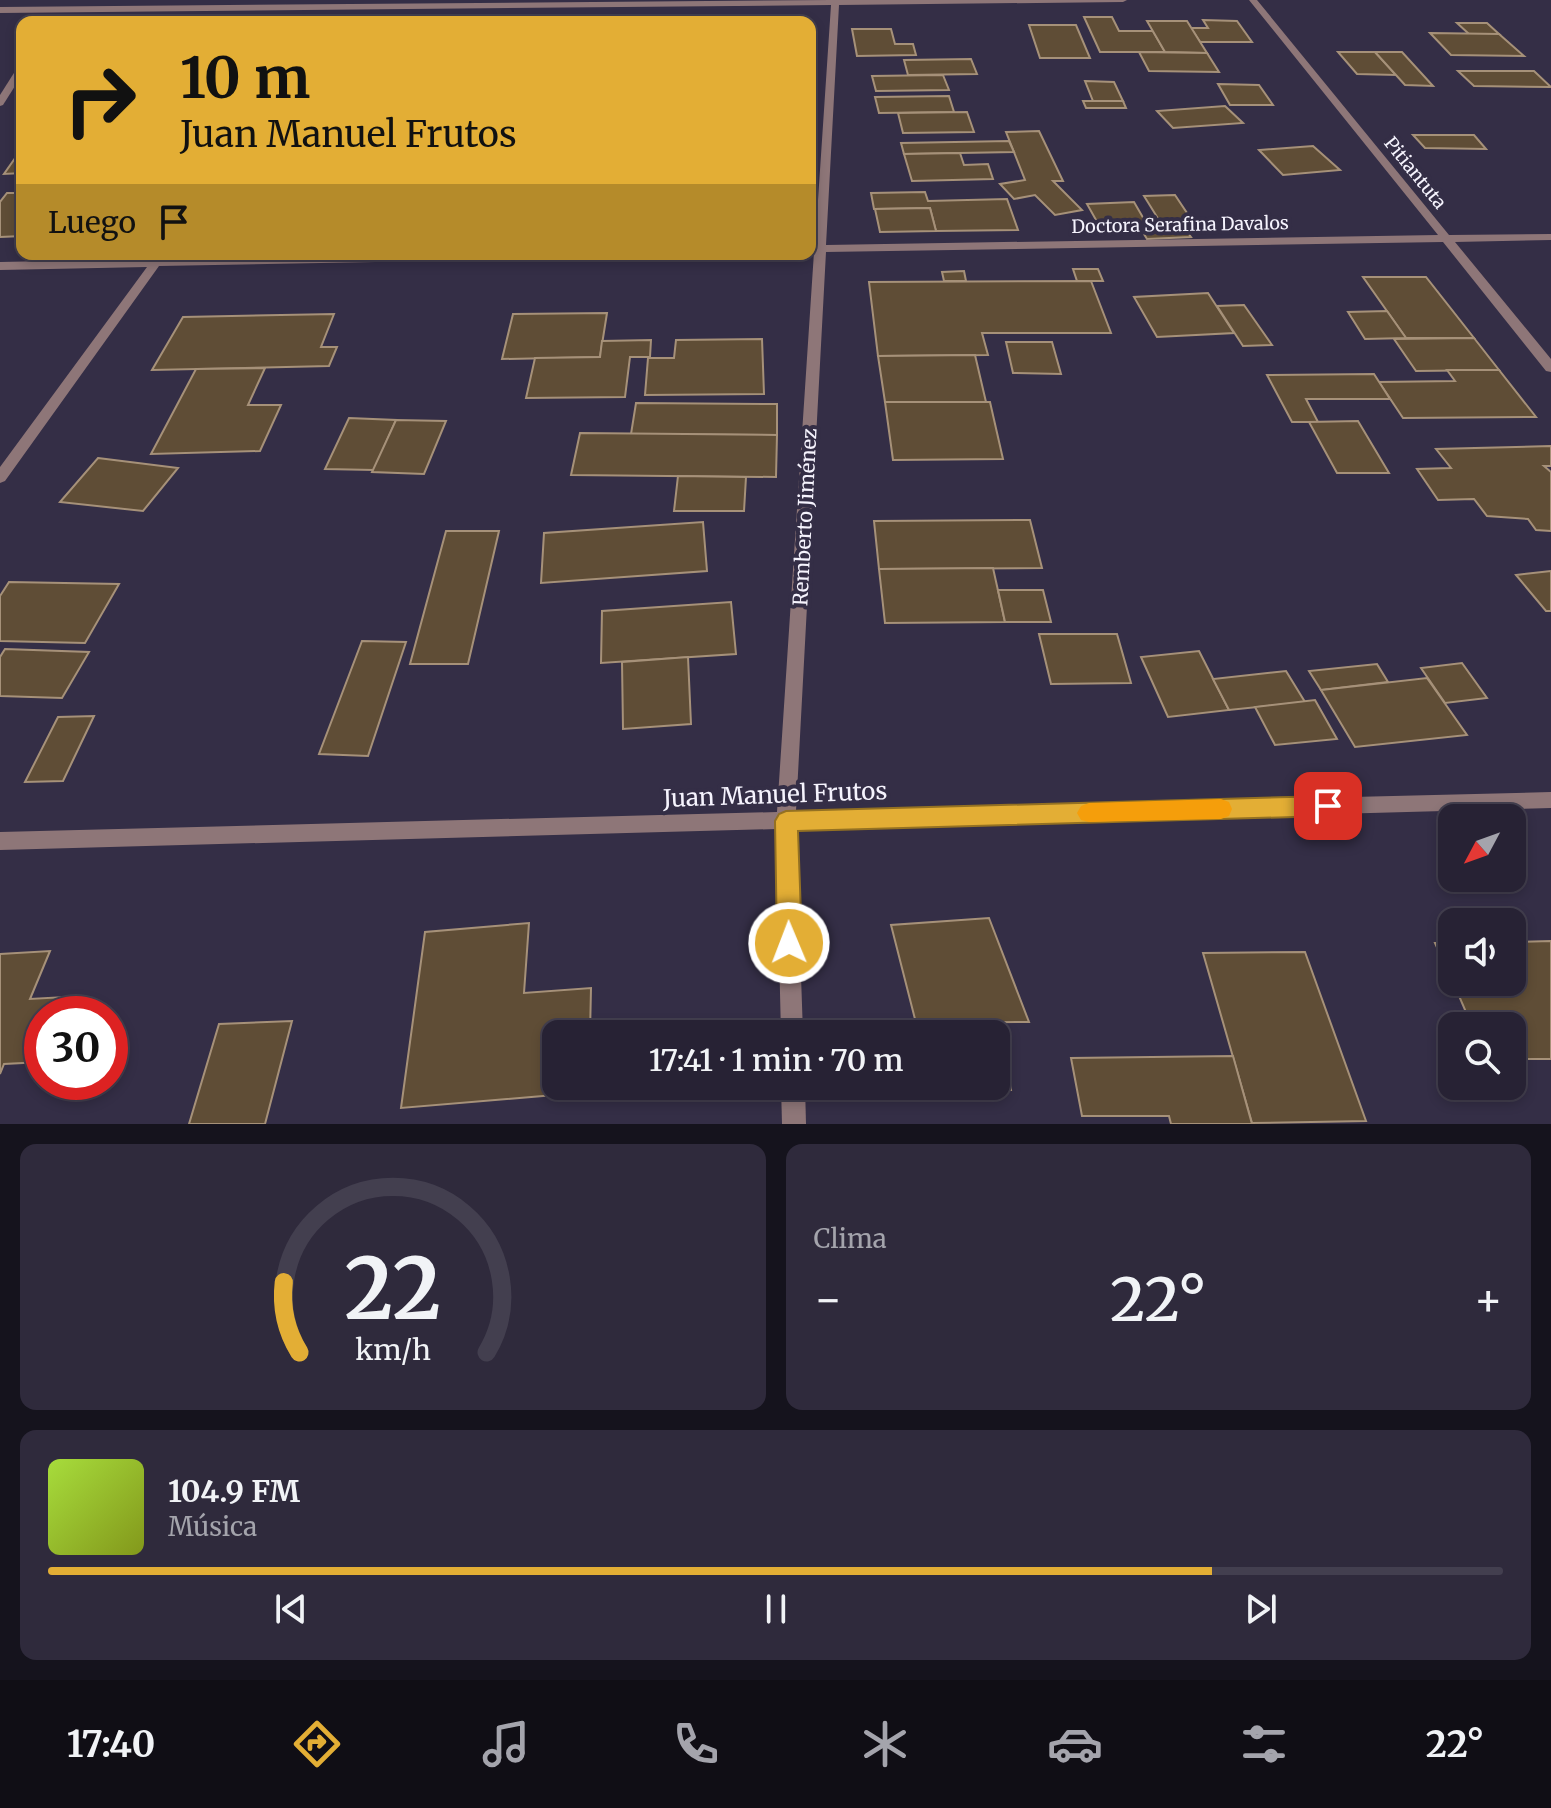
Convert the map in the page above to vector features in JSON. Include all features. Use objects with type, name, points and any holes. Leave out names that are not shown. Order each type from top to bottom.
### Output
[{"type":"street","points":[[54,16],[64,0]]},
{"type":"street","points":[[0,10],[1123,0]]},
{"type":"street","name":"Pitiantuta","points":[[1253,0],[1551,368]]},
{"type":"street","name":"Remberto Jiménez","points":[[816,249],[835,2]]},
{"type":"street","points":[[0,103],[16,77]]},
{"type":"street","name":"Doctora Serafina Davalos","points":[[816,249],[1551,237]]},
{"type":"street","points":[[0,266],[135,260]]},
{"type":"street","points":[[0,478],[157,260]]},
{"type":"street","name":"Remberto Jiménez","points":[[792,1020],[786,821],[815,260]]},
{"type":"street","name":"Juan Manuel Frutos","points":[[0,841],[1551,800]]},
{"type":"street","points":[[793,1100],[794,1124]]},
{"type":"building","points":[[1084,17],[1112,17],[1119,31],[1153,31],[1165,52],[1100,52]]},
{"type":"building","points":[[1203,20],[1237,21],[1252,42],[1200,42],[1191,28],[1208,28]]},
{"type":"building","points":[[1147,21],[1187,21],[1207,53],[1165,52]]},
{"type":"building","points":[[1457,23],[1487,23],[1499,34],[1469,34]]},
{"type":"building","points":[[1029,25],[1076,25],[1090,58],[1040,58]]},
{"type":"building","points":[[852,29],[891,29],[895,44],[913,44],[916,55],[857,56]]},
{"type":"building","points":[[1430,33],[1499,34],[1524,56],[1451,55]]},
{"type":"building","points":[[1139,52],[1207,53],[1219,72],[1149,71]]},
{"type":"building","points":[[1338,52],[1375,52],[1396,75],[1357,74]]},
{"type":"building","points":[[1375,52],[1402,52],[1433,86],[1405,85]]},
{"type":"building","points":[[971,59],[977,74],[908,75],[904,60]]},
{"type":"building","points":[[1458,71],[1534,71],[1551,87],[1474,86]]},
{"type":"building","points":[[943,75],[949,90],[876,91],[872,76]]},
{"type":"building","points":[[1085,81],[1114,82],[1123,101],[1093,101]]},
{"type":"building","points":[[1218,84],[1259,85],[1273,105],[1230,105]]},
{"type":"building","points":[[949,96],[954,112],[879,113],[875,97]]},
{"type":"building","points":[[1083,101],[1123,101],[1126,108],[1086,108]]},
{"type":"building","points":[[1225,106],[1243,123],[1173,128],[1157,111]]},
{"type":"building","points":[[967,112],[974,132],[903,133],[898,113]]},
{"type":"building","points":[[1039,131],[1063,181],[1053,181],[1082,210],[1055,215],[1035,195],[1014,199],[1000,184],[1025,180],[1006,132]]},
{"type":"building","points":[[1413,135],[1474,135],[1486,149],[1425,148]]},
{"type":"building","points":[[1009,141],[1014,152],[904,154],[901,143]]},
{"type":"building","points":[[1313,146],[1340,170],[1283,175],[1259,150]]},
{"type":"building","points":[[960,153],[964,165],[988,164],[993,179],[912,181],[904,154]]},
{"type":"building","points":[[16,157],[16,173],[4,174]]},
{"type":"building","points":[[925,192],[928,201],[1007,199],[1018,230],[936,231],[930,208],[874,209],[871,193]]},
{"type":"building","points":[[7,193],[16,193],[16,236],[0,237],[0,202]]},
{"type":"building","points":[[1175,195],[1195,225],[1183,226],[1191,237],[1147,239],[1139,226],[1100,227],[1087,204],[1134,202],[1145,221],[1159,220],[1144,196]]},
{"type":"building","points":[[930,208],[936,231],[880,232],[875,209]]},
{"type":"building","points":[[1073,269],[1098,269],[1103,281],[1077,281]]},
{"type":"building","points":[[964,271],[966,281],[944,281],[942,272]]},
{"type":"building","points":[[1363,277],[1426,277],[1474,338],[1406,338]]},
{"type":"building","points":[[1091,281],[1111,333],[982,333],[988,355],[878,356],[869,282]]},
{"type":"building","points":[[1208,293],[1234,333],[1157,337],[1134,297]]},
{"type":"building","points":[[1244,305],[1272,345],[1243,346],[1217,306]]},
{"type":"building","points":[[1387,311],[1406,338],[1365,339],[1348,312]]},
{"type":"building","points":[[607,313],[600,357],[502,359],[513,314]]},
{"type":"building","points":[[334,314],[321,347],[337,347],[329,366],[152,370],[183,317]]},
{"type":"building","points":[[1474,338],[1499,370],[1416,371],[1394,339]]},
{"type":"building","points":[[762,339],[764,394],[645,395],[648,358],[674,358],[676,340]]},
{"type":"building","points":[[651,340],[650,357],[630,357],[625,397],[526,398],[535,358],[600,357],[602,341]]},
{"type":"building","points":[[1006,342],[1052,342],[1061,374],[1013,373]]},
{"type":"building","points":[[975,355],[986,402],[885,402],[878,356]]},
{"type":"building","points":[[265,368],[248,405],[281,405],[260,451],[151,454],[196,369]]},
{"type":"building","points":[[1447,370],[1499,370],[1536,417],[1403,418],[1379,382],[1455,381]]},
{"type":"building","points":[[1374,374],[1390,399],[1306,399],[1318,422],[1292,422],[1267,375]]},
{"type":"building","points":[[885,402],[990,402],[1003,459],[893,460]]},
{"type":"building","points":[[636,403],[777,404],[777,435],[631,434]]},
{"type":"building","points":[[349,418],[396,420],[374,470],[325,469]]},
{"type":"building","points":[[396,420],[446,421],[424,474],[372,472]]},
{"type":"building","points":[[1358,421],[1389,473],[1337,473],[1309,422]]},
{"type":"building","points":[[580,433],[777,435],[776,477],[571,475]]},
{"type":"building","points":[[1551,446],[1551,466],[1544,466],[1551,472],[1551,531],[1536,530],[1528,519],[1487,516],[1474,499],[1438,500],[1417,469],[1451,468],[1436,449]]},
{"type":"building","points":[[98,458],[178,468],[143,511],[60,502]]},
{"type":"building","points":[[678,476],[746,477],[744,511],[674,511]]},
{"type":"building","points":[[1030,520],[1042,568],[879,569],[874,521]]},
{"type":"building","points":[[703,522],[707,571],[541,583],[544,533]]},
{"type":"building","points":[[446,531],[499,531],[468,664],[410,664]]},
{"type":"building","points":[[993,568],[1005,622],[885,623],[879,569]]},
{"type":"building","points":[[1551,571],[1551,611],[1546,611],[1516,575]]},
{"type":"building","points":[[9,582],[119,584],[85,643],[0,641],[0,596]]},
{"type":"building","points":[[998,590],[1043,590],[1051,622],[1005,622]]},
{"type":"building","points":[[731,602],[736,654],[601,663],[602,611]]},
{"type":"building","points":[[1039,634],[1117,634],[1131,683],[1051,684]]},
{"type":"building","points":[[362,641],[406,642],[368,756],[319,754]]},
{"type":"building","points":[[5,649],[89,652],[62,698],[0,696],[0,657]]},
{"type":"building","points":[[1199,651],[1229,710],[1168,717],[1141,657]]},
{"type":"building","points":[[688,657],[691,724],[623,729],[622,662]]},
{"type":"building","points":[[1462,663],[1487,698],[1445,703],[1421,668]]},
{"type":"building","points":[[1377,664],[1388,682],[1321,690],[1309,671]]},
{"type":"building","points":[[1286,671],[1305,702],[1229,710],[1213,679]]},
{"type":"building","points":[[1427,678],[1467,735],[1355,747],[1321,690]]},
{"type":"building","points":[[1315,700],[1337,739],[1275,745],[1255,707]]},
{"type":"building","points":[[94,716],[63,781],[25,782],[58,717]]},
{"type":"building","points":[[989,918],[1029,1022],[915,1020],[891,925]]},
{"type":"building","points":[[529,923],[524,993],[591,988],[590,1020],[542,1020],[542,1096],[401,1108],[425,932]]},
{"type":"building","points":[[1551,941],[1551,1059],[1526,1059],[1526,1012],[1466,1012],[1459,996],[1526,996],[1526,942]]},
{"type":"building","points":[[50,951],[31,996],[24,996],[24,1063],[4,1064],[0,1074],[0,954]]},
{"type":"building","points":[[1305,952],[1366,1121],[1252,1123],[1203,953]]},
{"type":"building","points":[[292,1021],[265,1124],[189,1124],[219,1024]]},
{"type":"building","points":[[1233,1056],[1252,1124],[1171,1124],[1169,1116],[1082,1116],[1071,1058]]},
{"type":"slow traffic","points":[[1089,813],[1221,809]]},
{"type":"route","points":[[789,943],[786,821],[1328,806]]}]
